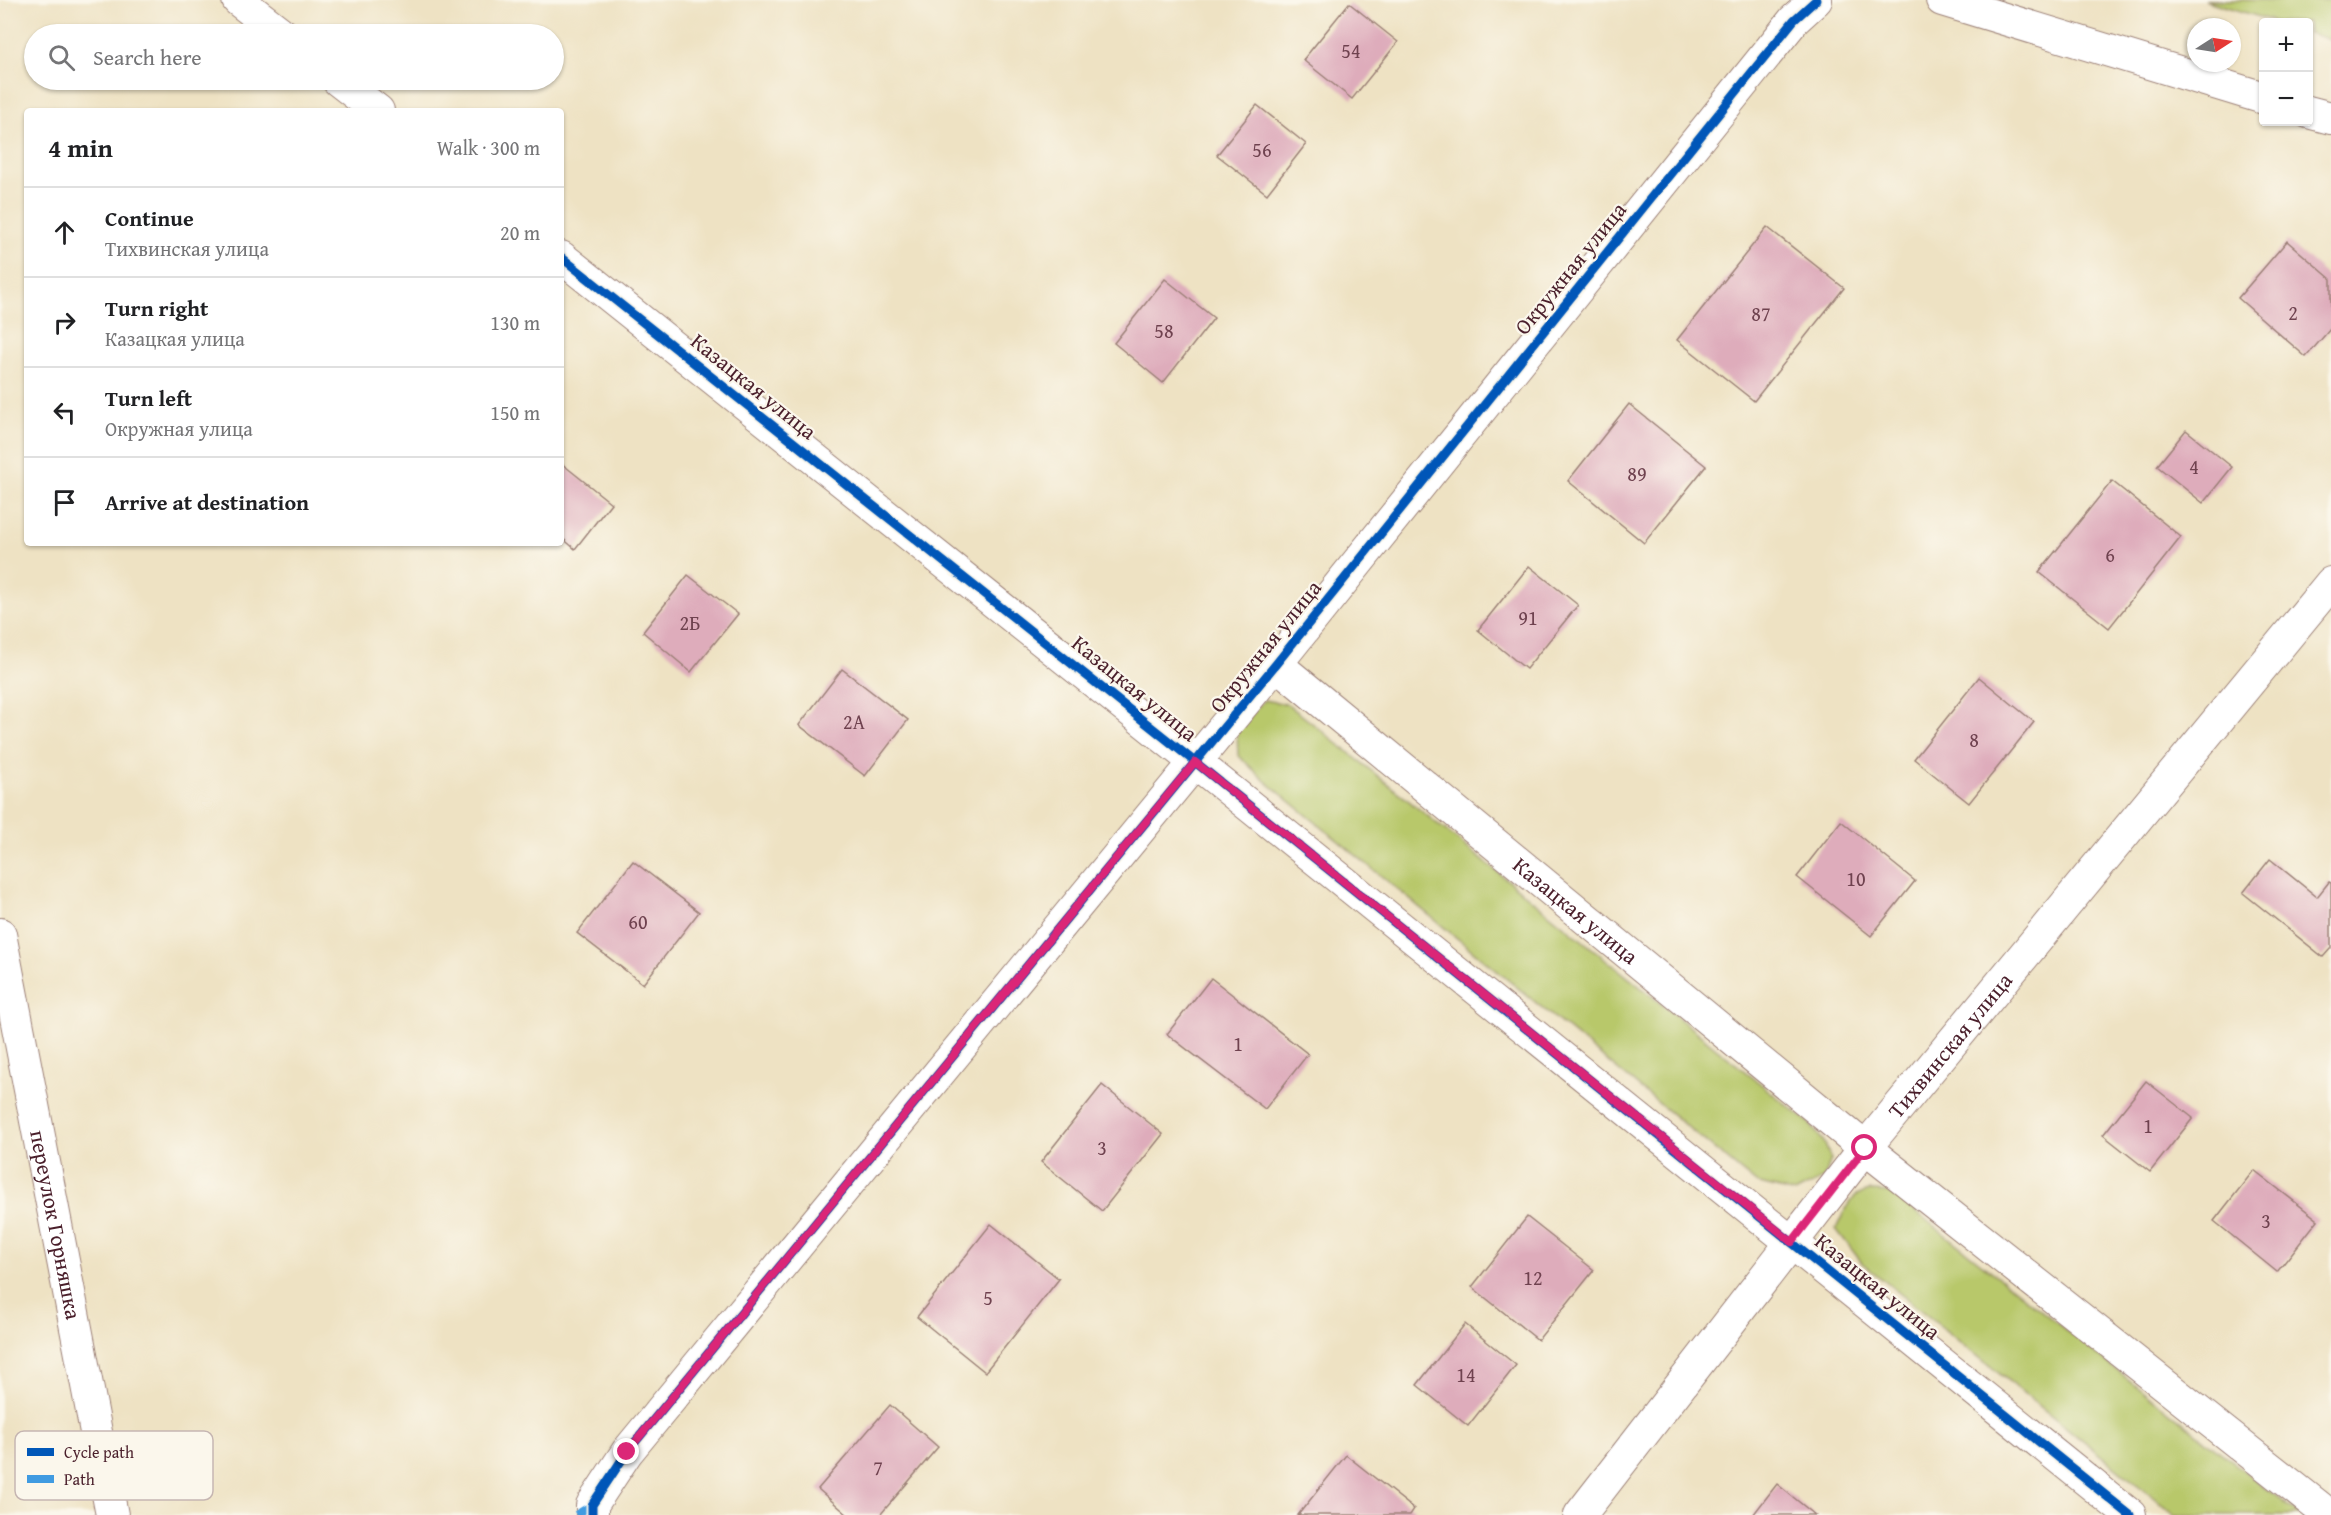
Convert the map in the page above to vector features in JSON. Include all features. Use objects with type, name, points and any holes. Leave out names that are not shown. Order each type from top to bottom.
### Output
[{"type":"street","points":[[238,0],[269,24]]},
{"type":"street","name":"Окружная улица","points":[[592,1515],[592,1505],[627,1452],[1276,664],[1794,20],[1816,0]]},
{"type":"street","points":[[1942,0],[2259,96]]},
{"type":"street","points":[[351,90],[374,108]]},
{"type":"street","points":[[2313,113],[2331,118]]},
{"type":"street","name":"Казацкая улица","points":[[564,259],[1195,762],[2130,1515]]},
{"type":"street","name":"Тихвинская улица","points":[[1580,1515],[1865,1148],[2331,583]]},
{"type":"street","name":"Казацкая улица","points":[[1276,664],[1865,1148],[2330,1515]]},
{"type":"street","name":"переулок Горняшка","points":[[0,934],[96,1431]]},
{"type":"street","name":"переулок Горняшка","points":[[109,1500],[112,1515]]},
{"type":"green space","points":[[2204,0],[2331,0],[2331,40],[2313,34],[2313,18],[2263,18]]},
{"type":"green space","points":[[1264,700],[1287,704],[1312,723],[1808,1122],[1824,1142],[1831,1159],[1824,1178],[1795,1193],[1756,1183],[1264,780],[1238,755],[1237,731]]},
{"type":"green space","points":[[1870,1191],[1890,1192],[2300,1515],[2175,1515],[1862,1263],[1836,1229],[1856,1195]]},
{"type":"building","points":[[1349,3],[1398,42],[1352,99],[1303,60]]},
{"type":"building","points":[[1257,105],[1306,144],[1267,194],[1217,155]]},
{"type":"building","points":[[1767,227],[1844,288],[1754,401],[1677,340]]},
{"type":"building","points":[[2287,241],[2331,279],[2331,328],[2306,357],[2238,298]]},
{"type":"building","points":[[1165,279],[1214,318],[1163,383],[1114,343]]},
{"type":"building","points":[[1629,404],[1706,466],[1644,543],[1568,481]]},
{"type":"building","points":[[2186,430],[2232,467],[2203,503],[2157,466]]},
{"type":"building","points":[[564,465],[611,503],[575,549],[564,540]]},
{"type":"building","points":[[2112,481],[2181,537],[2109,628],[2039,572]]},
{"type":"building","points":[[1529,566],[1578,605],[1526,669],[1478,630]]},
{"type":"building","points":[[688,575],[738,614],[691,672],[643,632]]},
{"type":"building","points":[[842,669],[908,720],[865,776],[799,725]]},
{"type":"building","points":[[1979,677],[2034,722],[1969,803],[1914,759]]},
{"type":"building","points":[[1841,821],[1915,881],[1871,936],[1797,877]]},
{"type":"building","points":[[2270,859],[2317,897],[2329,882],[2331,883],[2331,948],[2323,957],[2243,893]]},
{"type":"building","points":[[633,861],[699,912],[643,984],[577,933]]},
{"type":"building","points":[[1211,978],[1308,1054],[1265,1109],[1167,1034]]},
{"type":"building","points":[[2146,1081],[2193,1118],[2150,1172],[2103,1135]]},
{"type":"building","points":[[1102,1085],[1163,1134],[1102,1211],[1041,1162]]},
{"type":"building","points":[[2254,1170],[2318,1220],[2277,1272],[2214,1221]]},
{"type":"building","points":[[1527,1217],[1594,1270],[1538,1340],[1472,1287]]},
{"type":"building","points":[[991,1224],[1059,1279],[985,1372],[917,1317]]},
{"type":"building","points":[[1465,1324],[1516,1365],[1468,1426],[1417,1385]]},
{"type":"building","points":[[890,1405],[938,1447],[880,1515],[848,1515],[818,1489]]},
{"type":"building","points":[[1346,1455],[1414,1509],[1410,1515],[1298,1515]]},
{"type":"building","points":[[1777,1484],[1815,1515],[1753,1515]]},
{"type":"marked path","points":[[576,1515],[592,1505]]},
{"type":"cycle path","points":[[592,1515],[592,1505],[627,1452],[1276,664],[1794,20],[1816,0]]},
{"type":"cycle path","points":[[564,259],[1195,762],[2130,1515]]},
{"type":"route","points":[[627,1452],[1195,762],[1792,1242],[1865,1148]]}]
